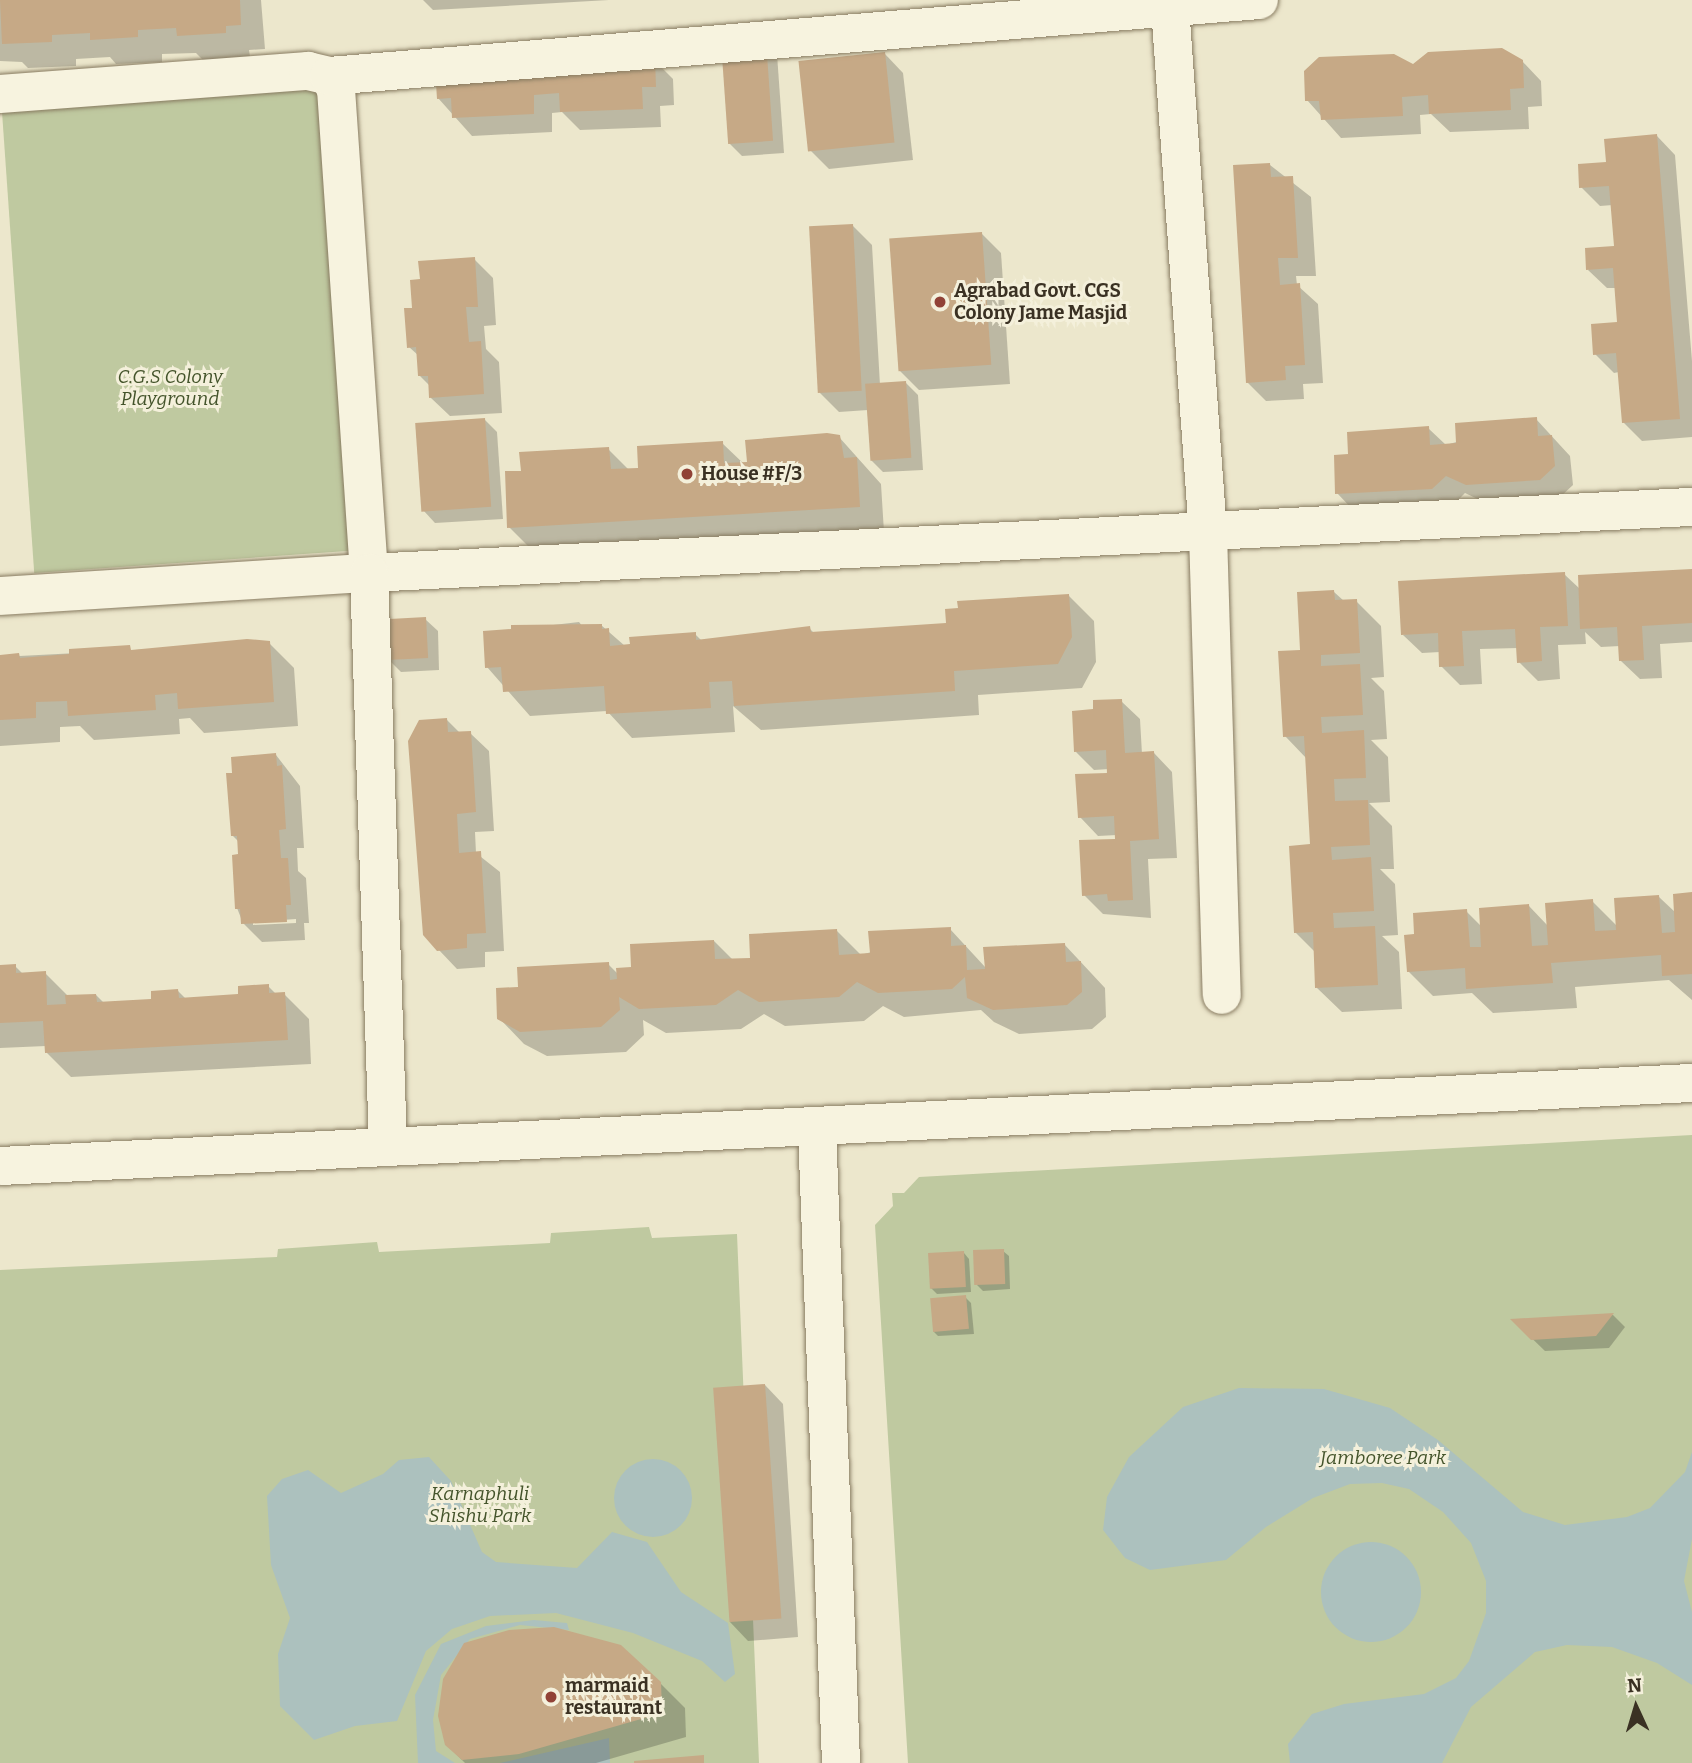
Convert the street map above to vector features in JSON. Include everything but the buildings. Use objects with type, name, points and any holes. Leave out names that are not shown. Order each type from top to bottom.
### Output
[{"type":"street","points":[[0,94],[308,71],[329,76],[1259,0]]},
{"type":"street","points":[[1170,7],[1208,533],[1222,995]]},
{"type":"street","points":[[329,76],[336,89],[369,573],[388,1145]]},
{"type":"street","points":[[0,596],[369,573],[1692,507]]},
{"type":"street","points":[[0,1166],[388,1145],[817,1129],[1692,1083]]},
{"type":"street","points":[[817,1129],[841,1763]]},
{"type":"green space","name":"C.G.S Colony Playground","points":[[316,58],[350,551],[34,573],[0,80]]},
{"type":"green space","name":"Jamboree Park","points":[[1692,1135],[1692,1763],[908,1763],[875,1225],[893,1206],[892,1193],[904,1193],[919,1177]]},
{"type":"green space","name":"Karnaphuli Shishu Park","points":[[649,1227],[652,1238],[737,1234],[759,1763],[0,1763],[0,1270],[277,1257],[278,1249],[377,1242],[379,1252],[550,1243],[551,1233]]},
{"type":"shaded area","points":[[1239,1388],[1324,1389],[1390,1408],[1438,1440],[1523,1512],[1565,1525],[1627,1517],[1650,1508],[1685,1472],[1692,1452],[1692,1539],[1684,1581],[1692,1612],[1692,1685],[1657,1663],[1612,1647],[1567,1645],[1535,1652],[1471,1707],[1442,1763],[1290,1763],[1288,1744],[1312,1714],[1344,1704],[1424,1694],[1456,1678],[1469,1661],[1486,1613],[1486,1581],[1471,1543],[1443,1512],[1409,1489],[1382,1483],[1350,1484],[1313,1498],[1266,1527],[1226,1560],[1150,1570],[1125,1558],[1103,1530],[1107,1497],[1129,1457],[1183,1407]]},
{"type":"shaded area","points":[[429,1457],[451,1481],[482,1552],[496,1562],[577,1568],[612,1532],[647,1542],[681,1592],[728,1623],[735,1674],[725,1682],[702,1661],[633,1633],[556,1613],[490,1616],[452,1629],[426,1651],[397,1721],[355,1726],[314,1740],[280,1706],[278,1654],[290,1618],[271,1565],[267,1496],[282,1479],[308,1470],[341,1493],[383,1474],[399,1460]]},
{"type":"shaded area","points":[[653,1459],[668,1462],[685,1476],[692,1498],[689,1513],[675,1530],[653,1537],[638,1534],[621,1520],[614,1498],[617,1483],[631,1466]]},
{"type":"shaded area","points":[[1361,1542],[1381,1542],[1407,1556],[1418,1573],[1421,1592],[1418,1611],[1407,1628],[1381,1642],[1361,1642],[1343,1634],[1329,1620],[1321,1602],[1321,1582],[1329,1564],[1343,1550]]},
{"type":"shaded area","points":[[534,1620],[567,1623],[569,1630],[520,1625],[470,1639],[441,1675],[433,1720],[436,1751],[455,1763],[418,1763],[415,1695],[441,1644],[486,1626]]},
{"type":"shaded area","points":[[609,1738],[610,1763],[500,1763]]},
{"type":"place","name":"Agrabad Govt. CGS Colony Jame Masjid","points":[[940,302]]},
{"type":"place","name":"House #F/3","points":[[687,474]]},
{"type":"place","name":"marmaid restaurant","points":[[551,1697]]}]
